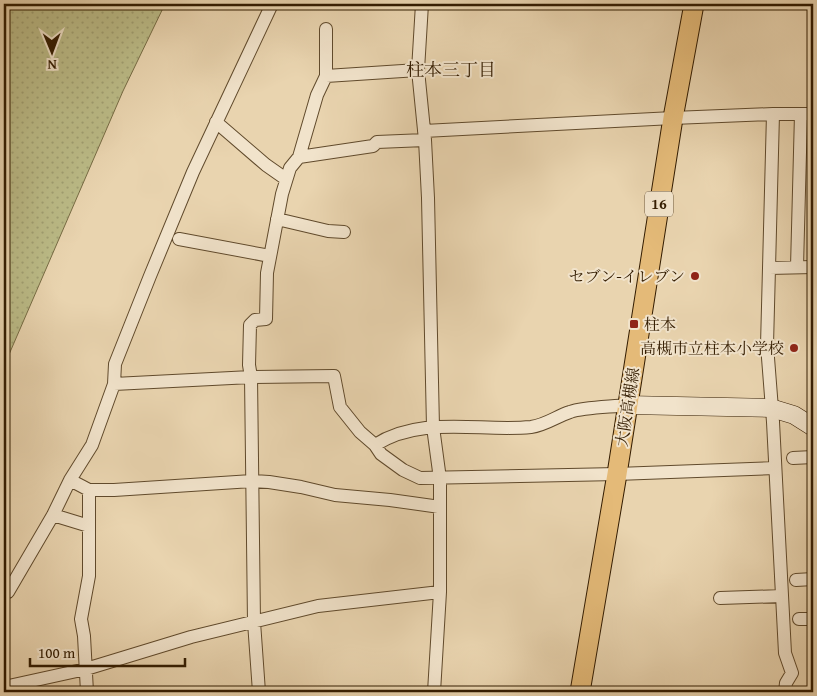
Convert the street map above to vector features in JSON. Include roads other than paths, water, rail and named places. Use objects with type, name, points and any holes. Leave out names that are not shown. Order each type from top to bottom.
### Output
[{"type":"main road","name":"大阪高槻線","points":[[580,692],[617,474],[673,118],[694,4]]},
{"type":"street","points":[[8,592],[54,514],[70,480],[92,445],[114,384],[115,364],[181,200],[272,4]]},
{"type":"street","points":[[422,4],[418,70],[425,135],[433,427],[440,479],[440,592],[434,692]]},
{"type":"street","points":[[259,692],[254,622],[251,378],[249,365],[250,325],[255,320],[266,319],[267,273],[277,218],[286,179],[290,168],[299,156],[317,95],[326,76],[326,29]]},
{"type":"street","points":[[326,76],[418,70]]},
{"type":"street","points":[[772,114],[767,345],[785,653],[792,673],[786,683],[785,692]]},
{"type":"street","points":[[299,156],[374,146],[377,142],[425,135],[673,118],[807,114],[798,267]]},
{"type":"street","points":[[216,122],[266,165],[286,179]]},
{"type":"street","points":[[277,218],[328,231],[344,232]]},
{"type":"street","points":[[179,239],[270,256]]},
{"type":"street","points":[[769,268],[813,267]]},
{"type":"street","points":[[114,384],[334,376],[340,407],[360,432],[381,454],[403,470],[420,478],[440,479],[775,468]]},
{"type":"street","points":[[374,445],[385,438],[433,427],[533,427],[572,411],[627,406],[771,408],[794,415],[813,426]]},
{"type":"street","points":[[793,458],[813,457]]},
{"type":"street","points":[[70,480],[89,490],[156,489],[252,481],[269,482],[335,495],[440,507]]},
{"type":"street","points":[[87,692],[81,619],[89,576],[89,490]]},
{"type":"street","points":[[54,514],[89,526]]},
{"type":"street","points":[[796,580],[813,579]]},
{"type":"street","points":[[4,687],[86,669],[191,637],[318,606],[440,592]]},
{"type":"street","points":[[720,598],[782,596]]},
{"type":"street","points":[[800,619],[813,618]]},
{"type":"place","name":"セブン-イレブン","points":[[695,276]]},
{"type":"place","name":"柱本","points":[[634,324]]},
{"type":"place","name":"高槻市立柱本小学校","points":[[794,348]]},
{"type":"district","name":"柱本三丁目","points":[[451,70]]}]
